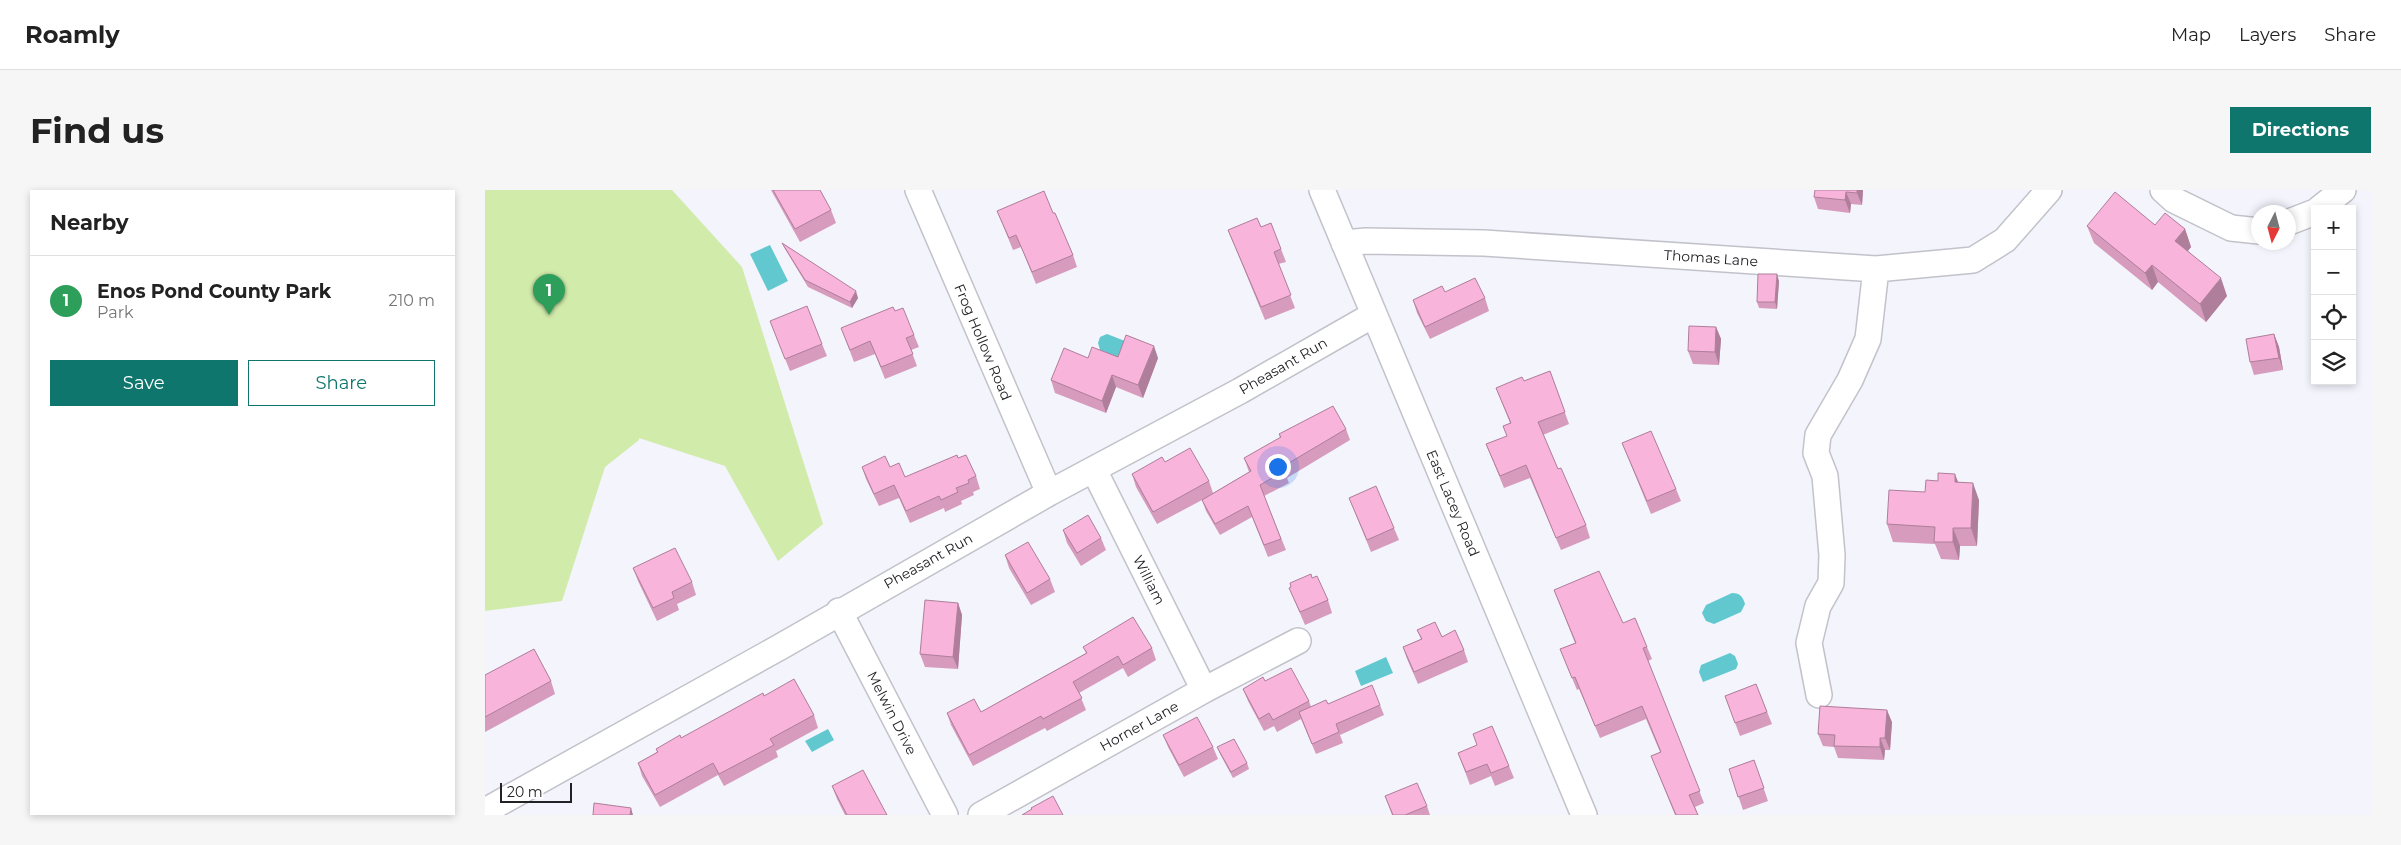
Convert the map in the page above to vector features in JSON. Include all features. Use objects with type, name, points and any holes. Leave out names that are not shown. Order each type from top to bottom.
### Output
[{"type":"street","name":"Frog Hollow Road","points":[[918,190],[1049,493]]},
{"type":"street","name":"East Lacey Road","points":[[1322,190],[1584,815]]},
{"type":"street","name":"Thomas Lane","points":[[1344,243],[1366,241],[1485,243],[1876,269],[1973,260],[2005,240],[2049,190]]},
{"type":"street","points":[[2163,190],[2174,200],[2231,228],[2251,230]]},
{"type":"street","points":[[2324,205],[2343,190]]},
{"type":"street","points":[[2296,219],[2311,214]]},
{"type":"street","points":[[1819,695],[1809,643],[1818,606],[1831,583],[1832,555],[1825,476],[1816,453],[1818,435],[1850,380],[1868,339],[1876,269]]},
{"type":"street","name":"Pheasant Run","points":[[485,811],[780,647],[1049,493],[1240,391],[1373,315]]},
{"type":"street","name":"William","points":[[1094,470],[1204,690]]},
{"type":"street","name":"Melwin Drive","points":[[839,612],[945,815]]},
{"type":"street","name":"Horner Lane","points":[[981,815],[1204,690],[1298,641]]},
{"type":"green space","points":[[485,190],[672,190],[742,267],[823,524],[778,561],[725,466],[639,438],[639,440],[605,467],[562,601],[485,611]]},
{"type":"water","points":[[770,245],[788,281],[768,291],[750,254]]},
{"type":"water","points":[[1107,334],[1125,341],[1118,358],[1100,350],[1098,343],[1100,337]]},
{"type":"water","points":[[1732,593],[1739,594],[1743,599],[1745,604],[1741,612],[1714,624],[1706,621],[1702,613],[1706,605]]},
{"type":"water","points":[[1730,653],[1735,656],[1738,664],[1736,669],[1703,682],[1699,672],[1701,665]]},
{"type":"water","points":[[1386,657],[1393,673],[1361,686],[1355,671]]},
{"type":"water","points":[[828,729],[834,740],[812,752],[805,741]]},
{"type":"building","points":[[773,190],[820,190],[831,210],[795,229]]},
{"type":"building","points":[[1815,190],[1857,190],[1857,193],[1846,192],[1845,200],[1814,197]]},
{"type":"building","points":[[1044,191],[1073,255],[1032,272],[1016,235],[1009,238],[997,211]]},
{"type":"building","points":[[2115,192],[2155,225],[2165,213],[2185,229],[2175,241],[2221,278],[2200,304],[2152,265],[2145,273],[2087,226]]},
{"type":"building","points":[[1257,218],[1261,227],[1271,223],[1281,249],[1274,252],[1291,295],[1261,307],[1228,230]]},
{"type":"building","points":[[782,243],[856,291],[850,302],[805,280]]},
{"type":"building","points":[[1758,274],[1777,274],[1775,302],[1757,302]]},
{"type":"building","points":[[1475,278],[1485,298],[1425,327],[1413,300],[1442,286],[1445,292]]},
{"type":"building","points":[[807,306],[822,344],[785,359],[770,321]]},
{"type":"building","points":[[893,307],[895,311],[903,308],[914,335],[906,338],[913,354],[881,367],[870,341],[850,350],[841,328]]},
{"type":"building","points":[[1689,326],[1716,327],[1715,352],[1688,351]]},
{"type":"building","points":[[2274,334],[2279,358],[2250,362],[2246,339]]},
{"type":"building","points":[[1126,335],[1154,346],[1138,385],[1112,375],[1102,401],[1051,380],[1064,348],[1088,358],[1092,347],[1118,357]]},
{"type":"building","points":[[1550,371],[1565,412],[1538,422],[1558,469],[1561,468],[1586,525],[1556,538],[1526,465],[1500,476],[1486,444],[1507,436],[1503,426],[1511,423],[1496,388],[1522,377],[1524,381]]},
{"type":"building","points":[[1333,406],[1346,429],[1282,467],[1284,471],[1260,485],[1281,539],[1264,545],[1248,506],[1215,524],[1202,500],[1251,471],[1244,458],[1281,437],[1279,434]]},
{"type":"building","points":[[1651,431],[1676,489],[1647,501],[1622,443]]},
{"type":"building","points":[[1190,448],[1209,481],[1153,512],[1132,474],[1162,457],[1165,462]]},
{"type":"building","points":[[957,455],[958,458],[966,455],[976,476],[968,480],[969,483],[956,488],[958,492],[941,500],[939,496],[906,511],[894,485],[874,494],[862,467],[885,456],[890,467],[899,463],[905,477]]},
{"type":"building","points":[[1938,473],[1955,474],[1955,482],[1973,483],[1971,528],[1953,528],[1953,542],[1934,542],[1935,527],[1887,524],[1889,490],[1925,492],[1926,480],[1938,481]]},
{"type":"building","points":[[1376,486],[1394,528],[1367,540],[1349,498]]},
{"type":"building","points":[[1088,515],[1101,538],[1077,553],[1063,530]]},
{"type":"building","points":[[1028,542],[1050,579],[1027,593],[1005,555]]},
{"type":"building","points":[[675,548],[692,582],[672,592],[674,598],[653,608],[633,568]]},
{"type":"building","points":[[1599,571],[1623,623],[1635,618],[1647,647],[1643,648],[1700,791],[1689,795],[1698,815],[1676,815],[1651,756],[1661,752],[1642,706],[1595,726],[1575,677],[1572,678],[1560,649],[1576,643],[1554,590]]},
{"type":"building","points":[[1311,574],[1312,578],[1317,576],[1328,600],[1300,612],[1289,588],[1291,587],[1290,583]]},
{"type":"building","points":[[925,600],[958,603],[953,657],[920,654]]},
{"type":"building","points":[[1133,617],[1152,648],[1123,665],[1118,656],[1073,682],[1082,698],[1043,719],[1041,716],[969,755],[947,713],[974,699],[981,712],[1087,653],[1083,647]]},
{"type":"building","points":[[1435,622],[1442,637],[1455,630],[1464,650],[1414,672],[1403,647],[1422,639],[1417,630]]},
{"type":"building","points":[[534,649],[551,681],[485,717],[485,675]]},
{"type":"building","points":[[1291,668],[1309,701],[1273,720],[1269,713],[1259,719],[1243,689],[1263,677],[1265,681]]},
{"type":"building","points":[[794,679],[814,715],[770,739],[774,745],[719,774],[713,763],[655,795],[638,763],[658,752],[656,749],[680,735],[681,738],[763,693],[764,696]]},
{"type":"building","points":[[1756,684],[1767,712],[1735,723],[1725,696]]},
{"type":"building","points":[[1372,685],[1380,705],[1336,724],[1339,732],[1312,744],[1299,712],[1326,700],[1328,704]]},
{"type":"building","points":[[1820,706],[1887,710],[1885,738],[1880,738],[1880,747],[1834,746],[1835,735],[1818,734]]},
{"type":"building","points":[[1197,717],[1213,747],[1179,765],[1163,735]]},
{"type":"building","points":[[1492,726],[1509,766],[1491,773],[1487,764],[1466,772],[1458,753],[1477,745],[1473,734]]},
{"type":"building","points":[[1234,739],[1247,763],[1231,772],[1217,747]]},
{"type":"building","points":[[1754,760],[1764,788],[1738,797],[1729,769]]},
{"type":"building","points":[[863,770],[887,815],[847,815],[832,786]]},
{"type":"building","points":[[1417,783],[1427,806],[1405,815],[1393,815],[1385,796]]},
{"type":"building","points":[[1053,796],[1063,815],[1022,815],[1031,808]]},
{"type":"building","points":[[594,803],[631,808],[630,815],[593,815]]},
{"type":"place","name":"Enos Pond County Park","points":[[549,315]]}]
